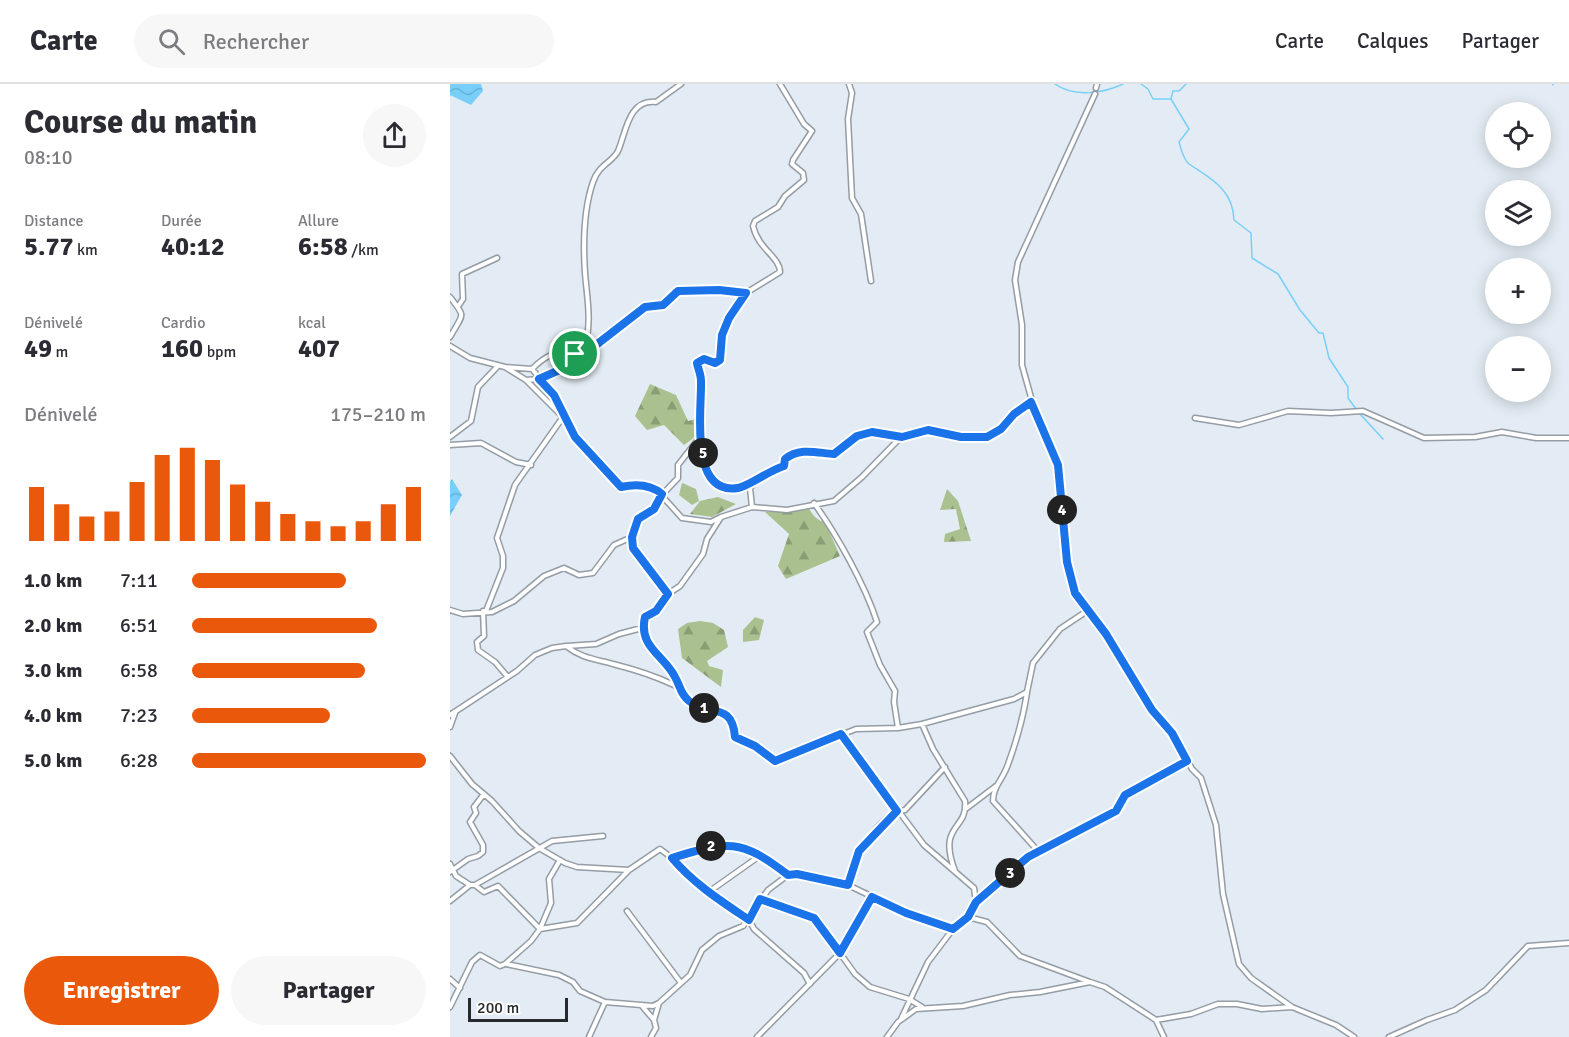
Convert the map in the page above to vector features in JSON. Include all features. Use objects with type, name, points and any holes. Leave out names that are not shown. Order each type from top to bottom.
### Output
[{"type":"street","points":[[526,380],[539,379],[564,368],[585,346],[589,302],[585,276],[584,229],[593,180],[602,164],[617,154],[632,111],[649,101],[656,102],[681,84]]},
{"type":"street","points":[[780,84],[804,124],[812,131],[792,164],[803,173],[804,180],[785,196],[778,207],[755,221],[753,226],[757,241],[775,258],[780,272],[746,293],[729,318],[722,335],[720,360],[715,363],[704,359],[697,363],[701,380],[700,437],[706,471],[721,486],[740,488],[784,466],[785,459],[795,453],[814,451],[834,454],[857,436],[872,432],[902,437],[928,430],[961,437],[987,437],[1001,429],[1014,414],[1031,402]]},
{"type":"street","points":[[849,84],[852,93],[848,119],[852,198],[861,214],[871,281]]},
{"type":"street","points":[[1095,94],[1018,262],[1015,280],[1022,325],[1022,365],[1031,402],[1058,465],[1067,562],[1075,593],[1106,634],[1152,710],[1172,733],[1187,761],[1201,778],[1216,825],[1223,894],[1239,964],[1251,978],[1292,1007],[1336,1026],[1354,1037]]},
{"type":"street","points":[[459,305],[463,299],[462,274],[497,258]]},
{"type":"street","points":[[450,346],[470,358],[497,367],[532,369],[543,358],[563,351],[575,354],[596,345],[645,307],[663,305],[678,291],[719,290],[746,293]]},
{"type":"street","points":[[450,297],[459,305],[462,314],[450,337]]},
{"type":"street","points":[[450,437],[471,421],[478,387],[497,367]]},
{"type":"street","points":[[506,367],[526,380],[563,417],[587,452],[621,487],[634,485],[650,487],[662,494],[681,518],[711,522],[752,507],[787,510],[834,501],[902,437]]},
{"type":"street","points":[[532,369],[554,395],[563,417]]},
{"type":"street","points":[[1195,418],[1239,425],[1288,411],[1331,413],[1363,411],[1424,438],[1475,437],[1502,432],[1536,438],[1569,438]]},
{"type":"street","points":[[483,611],[486,611],[496,590],[503,568],[503,556],[497,538],[515,485],[563,417]]},
{"type":"street","points":[[668,594],[633,548],[632,537],[638,519],[654,509],[662,494],[678,478],[678,465],[700,437]]},
{"type":"street","points":[[450,445],[481,443],[516,462],[531,465]]},
{"type":"street","points":[[752,507],[750,488],[758,478]]},
{"type":"street","points":[[814,503],[866,594],[873,611],[877,622],[867,632],[880,665],[895,691],[898,728]]},
{"type":"street","points":[[721,517],[696,564],[680,586],[668,594],[656,611],[645,617],[642,628],[659,659],[676,677],[678,686],[688,700],[701,708],[717,710],[728,716],[734,723],[735,737],[755,746],[775,761],[856,729],[898,728],[922,724],[1014,699],[1027,692]]},
{"type":"street","points":[[450,610],[463,614],[492,612],[514,601],[553,571],[564,568],[579,575],[593,573],[614,545],[632,537]]},
{"type":"street","points":[[483,611],[483,636],[477,642],[478,651],[495,662],[507,676]]},
{"type":"street","points":[[1038,851],[993,801],[993,792],[1006,770],[1021,727],[1033,663],[1060,629],[1087,611]]},
{"type":"street","points":[[450,715],[517,671],[535,655],[552,648],[596,644],[619,634],[642,628]]},
{"type":"street","points":[[566,646],[576,654],[614,664],[678,686]]},
{"type":"street","points":[[450,727],[456,713]]},
{"type":"street","points":[[922,724],[965,801],[966,808]]},
{"type":"street","points":[[841,734],[924,845],[974,888],[976,902]]},
{"type":"street","points":[[450,756],[471,784],[485,794],[539,848],[577,867],[628,870]]},
{"type":"street","points":[[887,1037],[900,1020],[928,962],[953,929],[968,917],[976,902],[1028,857],[1116,811],[1125,795],[1187,761]]},
{"type":"street","points":[[848,885],[859,851],[897,811],[905,810],[945,767]]},
{"type":"street","points":[[956,872],[948,842],[952,830],[966,808],[996,786]]},
{"type":"street","points":[[452,871],[468,859],[483,852],[483,845],[470,822],[476,813],[474,807],[485,794]]},
{"type":"street","points":[[450,901],[472,885],[552,841],[603,836]]},
{"type":"street","points":[[672,858],[722,844],[752,849],[788,875]]},
{"type":"street","points":[[540,929],[577,923],[628,870],[660,849],[672,858],[699,887],[710,891],[725,906],[749,920],[754,929],[804,974],[810,984]]},
{"type":"street","points":[[710,891],[760,855]]},
{"type":"street","points":[[450,1007],[472,962],[480,955],[500,966],[505,964],[531,941],[540,929],[551,903],[549,879],[560,860]]},
{"type":"street","points":[[450,864],[456,876],[484,892],[498,886],[540,929]]},
{"type":"street","points":[[654,1020],[659,1003],[690,975],[702,950],[719,936],[743,926],[749,920],[760,899],[778,880],[788,875],[797,874],[848,885],[906,913],[953,929]]},
{"type":"street","points":[[757,1037],[840,953],[872,897]]},
{"type":"street","points":[[760,899],[814,918],[855,974],[870,987],[909,999],[923,1007]]},
{"type":"street","points":[[627,911],[681,984]]},
{"type":"street","points":[[968,917],[987,922],[1020,956],[1105,987],[1156,1020],[1164,1037]]},
{"type":"street","points":[[1389,1037],[1455,1010],[1486,990],[1528,946],[1569,943]]},
{"type":"street","points":[[505,964],[559,975],[573,982],[580,991],[604,1002],[642,1005],[659,1003]]},
{"type":"street","points":[[450,979],[460,988]]},
{"type":"street","points":[[900,1020],[923,1007],[963,1006],[1010,995],[1040,992],[1090,982]]},
{"type":"street","points":[[589,1037],[604,1002]]},
{"type":"street","points":[[1156,1020],[1191,1014],[1218,1004],[1237,1004],[1262,1009],[1292,1007]]},
{"type":"street","points":[[642,1005],[654,1020],[656,1028],[651,1037]]},
{"type":"green space","points":[[650,384],[676,395],[688,421],[699,418],[699,431],[684,445],[664,425],[647,430],[635,416]]},
{"type":"green space","points":[[682,483],[696,489],[699,501],[692,505],[679,495]]},
{"type":"green space","points":[[947,489],[958,501],[971,541],[944,542],[945,534],[960,529],[956,509],[940,510]]},
{"type":"green space","points":[[718,497],[736,504],[712,517],[690,514],[700,501]]},
{"type":"green space","points":[[808,505],[814,516],[825,522],[840,556],[786,579],[778,566],[789,534],[765,512],[787,512]]},
{"type":"green space","points":[[755,617],[764,620],[759,640],[743,642],[743,630]]},
{"type":"green space","points":[[700,621],[713,623],[724,630],[728,647],[707,661],[709,666],[723,670],[721,687],[682,658],[678,629],[687,623]]},
{"type":"water","points":[[450,84],[481,84],[483,91],[471,105],[450,95]]},
{"type":"water","points":[[452,479],[462,495],[450,516],[450,482]]},
{"type":"waterway","points":[[1055,84],[1080,93],[1098,92],[1123,84]]},
{"type":"waterway","points":[[1141,84],[1148,89],[1153,99],[1171,99],[1173,91],[1179,91],[1186,84]]},
{"type":"waterway","points":[[1171,99],[1189,129],[1179,142],[1182,154],[1189,164],[1213,180],[1225,193],[1230,200],[1234,220],[1251,233],[1252,258],[1278,274],[1300,310],[1319,333],[1323,333],[1329,358],[1348,387],[1348,398],[1356,409]]},
{"type":"waterway","points":[[1360,414],[1383,439]]},
{"type":"route","points":[[719,290],[746,293],[729,318],[722,335],[720,360],[715,363],[704,359],[697,363],[701,380],[698,408],[700,437],[706,471],[711,479],[721,486],[740,488],[784,466],[785,459],[791,454],[814,451],[834,454],[857,436],[872,432],[902,437],[928,430],[961,437],[987,437],[1001,429],[1014,414],[1031,402],[1039,426],[1058,465],[1067,562],[1075,593],[1106,634],[1152,710],[1172,733],[1187,761],[1125,795],[1116,811],[1028,857],[976,902],[968,917],[953,929],[906,913],[886,901],[872,897],[840,953],[814,918],[760,899],[749,920],[725,906],[710,891],[699,887],[672,858],[722,844],[752,849],[788,875],[797,874],[848,885],[852,866],[859,851],[897,811],[841,734],[775,761],[755,746],[735,737],[734,723],[728,716],[717,710],[701,708],[688,700],[678,686],[676,677],[659,659],[642,628],[645,617],[656,611],[668,594],[665,586],[647,568],[633,548],[632,537],[638,519],[654,509],[662,494],[650,487],[634,485],[621,487],[575,437],[571,424],[563,417],[554,395],[539,379],[564,368],[575,354],[596,345],[630,321],[645,307],[663,305],[678,291],[719,290]]}]
